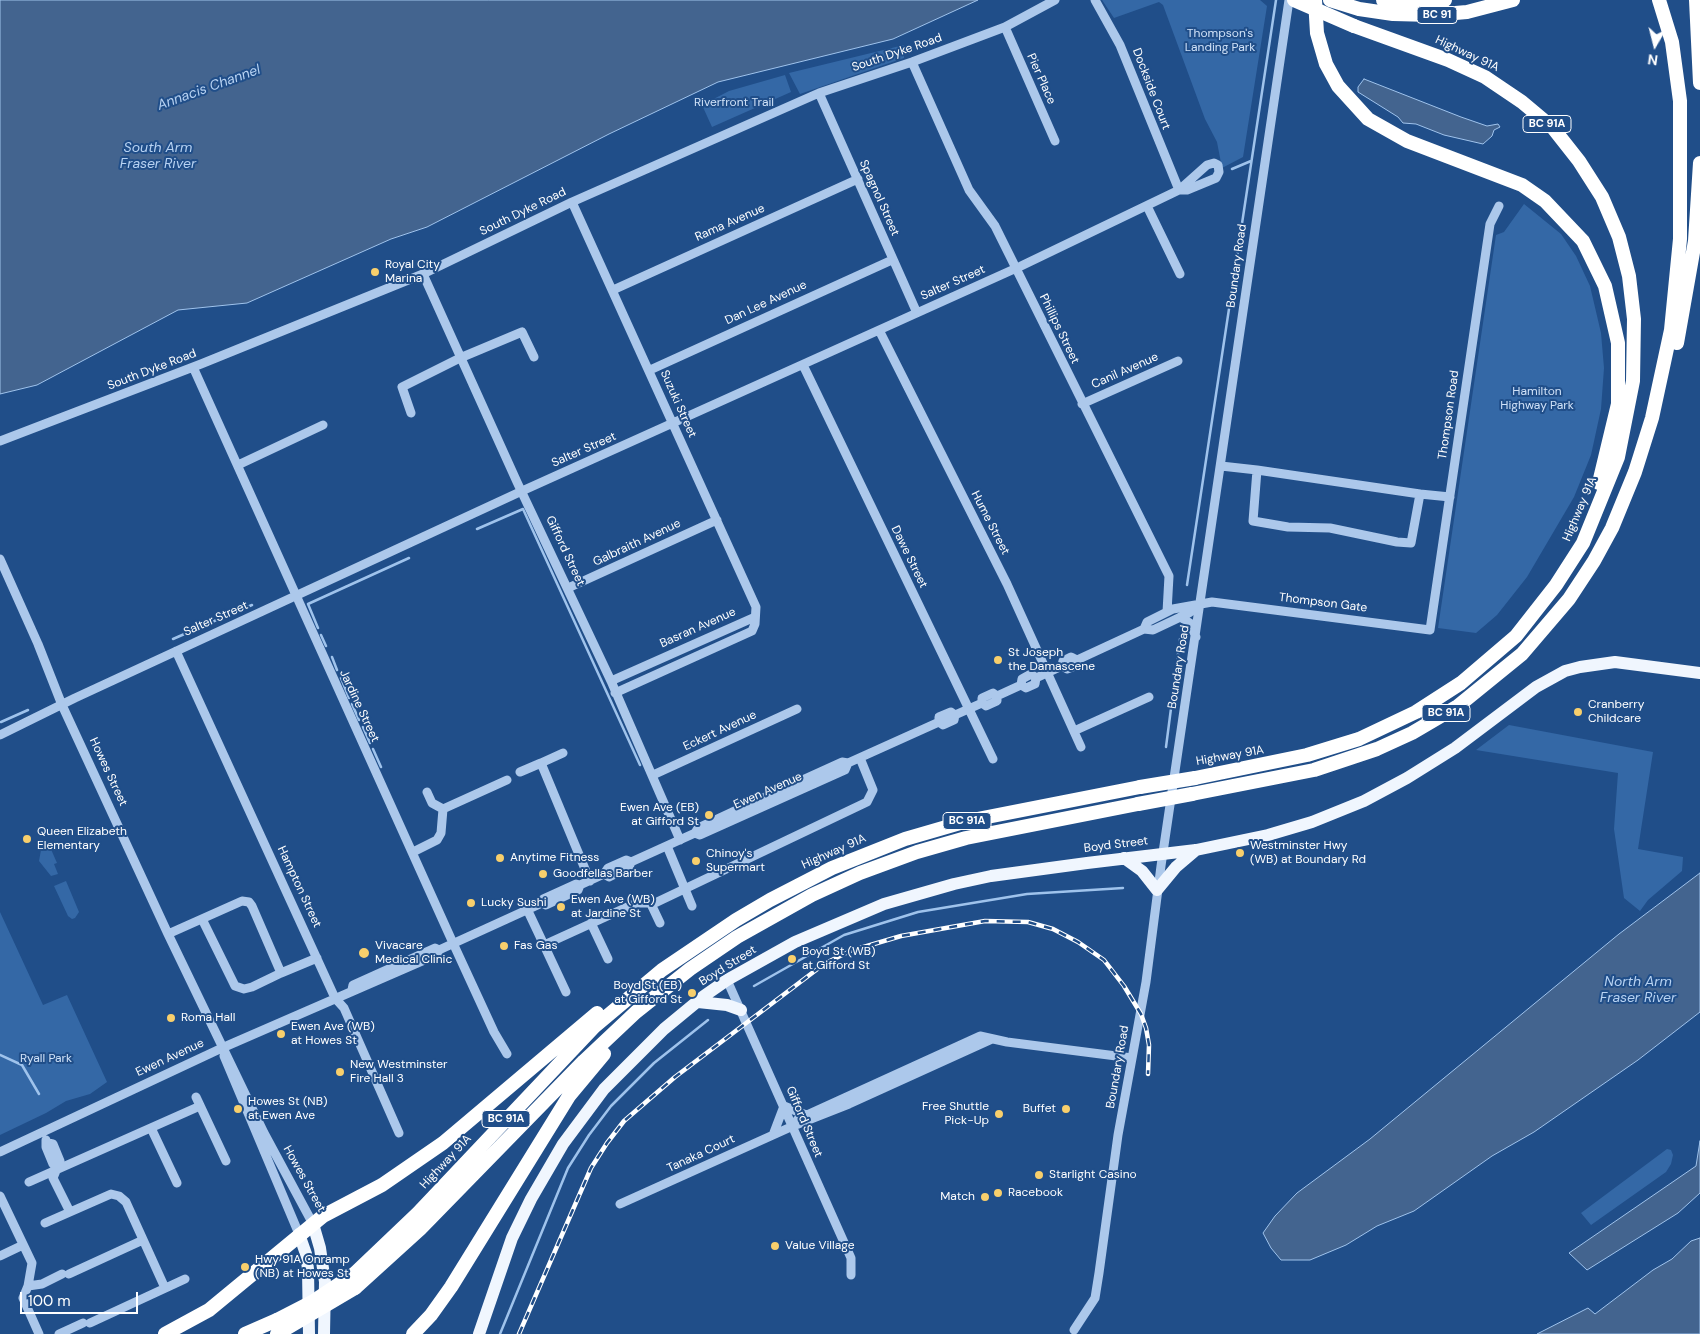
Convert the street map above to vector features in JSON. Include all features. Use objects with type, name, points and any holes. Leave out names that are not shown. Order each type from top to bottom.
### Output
[{"type":"highway","name":"Highway 91A","points":[[354,1281],[594,1027],[662,970],[698,944],[770,900],[863,855],[905,839],[967,820],[1308,755],[1367,736],[1416,712],[1444,695],[1492,658],[1516,636],[1556,586],[1583,543],[1618,457],[1633,381],[1634,319],[1629,276],[1619,237],[1602,197],[1579,161],[1552,128],[1522,102],[1485,77],[1448,60],[1354,26],[1294,0]]},
{"type":"highway","points":[[1315,0],[1314,20],[1320,47],[1338,86],[1350,102],[1368,118],[1407,141],[1522,185],[1545,201],[1584,241],[1605,286],[1613,314],[1618,343],[1618,404],[1606,459],[1595,494],[1573,542],[1548,582],[1492,658]]},
{"type":"highway","name":"BC 91","points":[[1330,0],[1359,9],[1393,14],[1432,15],[1467,12],[1513,0]]},
{"type":"highway","name":"BC 91","points":[[1382,0],[1431,2],[1445,0]]},
{"type":"highway","name":"Highway 91A","points":[[245,1334],[277,1329],[354,1281],[414,1235],[584,1061],[636,1012],[690,969],[737,938],[812,895],[860,873],[917,852],[966,838],[1314,770],[1376,749],[1412,733],[1458,706],[1498,675],[1542,632],[1569,599],[1594,561],[1623,501],[1652,418],[1671,330],[1680,239],[1680,101],[1672,42],[1659,0]]},
{"type":"highway","points":[[1696,0],[1700,84]]},
{"type":"highway","points":[[1652,418],[1664,395],[1685,307],[1695,241],[1700,163]]},
{"type":"highway","points":[[165,1334],[209,1310],[313,1224],[382,1185],[422,1158],[619,995],[662,970]]},
{"type":"highway","points":[[413,1334],[431,1315],[451,1287],[569,1096],[619,1037],[636,1012]]},
{"type":"main road","name":"Boyd Street","points":[[479,1334],[512,1238],[540,1183],[578,1123],[624,1068],[664,1029],[727,980],[795,942],[884,904],[954,884],[991,876],[1196,850],[1291,829],[1364,801],[1440,758],[1536,687],[1565,671],[1592,663],[1615,662],[1700,672]]},
{"type":"main road","points":[[1124,858],[1142,871],[1157,890],[1176,867],[1196,850]]},
{"type":"main road","points":[[698,1002],[727,1005],[741,1010]]},
{"type":"main road","name":"Howes Street","points":[[313,1224],[320,1248],[324,1282],[326,1312],[324,1334]]},
{"type":"main road","name":"Howes Street","points":[[299,1234],[306,1254],[308,1269],[308,1334]]},
{"type":"street","name":"South Dyke Road","points":[[0,441],[193,367],[423,274],[572,202],[819,93],[912,62],[1005,27],[1055,0]]},
{"type":"street","name":"Dockside Court","points":[[1095,0],[1120,45],[1179,190]]},
{"type":"street","name":"Boundary Road","points":[[1074,1330],[1095,1298],[1118,1135],[1146,982],[1157,890],[1289,0]]},
{"type":"street","name":"Pier Place","points":[[1005,27],[1055,141]]},
{"type":"street","name":"Phillips Street","points":[[912,62],[969,190],[994,226],[1169,576],[1167,612]]},
{"type":"street","name":"Spagnol Street","points":[[819,93],[917,313]]},
{"type":"street","name":"Rama Avenue","points":[[613,290],[858,179]]},
{"type":"street","name":"Salter Street","points":[[0,735],[176,651],[522,491],[1015,269],[1179,190]]},
{"type":"street","name":"Suzuki Street","points":[[572,202],[650,370],[756,607],[755,617]]},
{"type":"street","points":[[1147,206],[1180,274]]},
{"type":"street","name":"Thompson Road","points":[[1430,630],[1490,224],[1499,206]]},
{"type":"street","name":"Dan Lee Avenue","points":[[650,370],[892,260]]},
{"type":"street","name":"Gifford Street","points":[[423,274],[460,358],[611,681],[680,840]]},
{"type":"street","name":"Hume Street","points":[[879,330],[1007,584],[1081,747]]},
{"type":"street","points":[[412,413],[402,387],[460,358],[522,332],[534,357]]},
{"type":"street","name":"Canil Avenue","points":[[1082,404],[1178,362]]},
{"type":"street","name":"Dawe Street","points":[[803,365],[994,760]]},
{"type":"street","name":"Jardine Street","points":[[193,367],[296,597],[414,852],[453,943],[494,1032],[507,1054]]},
{"type":"street","points":[[238,465],[323,425]]},
{"type":"street","points":[[1221,466],[1450,497]]},
{"type":"street","points":[[1258,470],[1253,521],[1288,527],[1330,528],[1370,538],[1411,543],[1420,494]]},
{"type":"street","name":"Galbraith Avenue","points":[[568,588],[717,520]]},
{"type":"street","name":"Howes Street","points":[[0,559],[38,644],[62,705],[168,934],[274,1153],[292,1181],[313,1224]]},
{"type":"street","name":"Ewen Avenue","points":[[1144,629],[1147,622],[1167,612],[1212,602]]},
{"type":"street","name":"Thompson Gate","points":[[1212,602],[1430,630]]},
{"type":"street","name":"Ewen Avenue","points":[[0,1152],[222,1048],[352,990],[353,985],[435,948],[439,950],[542,903],[543,899],[559,891],[590,881],[604,874],[608,868],[626,860],[631,862],[695,833],[700,835],[845,770],[848,764],[939,722],[939,717],[951,712],[955,715],[982,703],[982,698],[993,693],[997,696],[1021,685],[1022,678],[1032,674],[1036,678],[1062,666],[1063,661],[1071,657],[1077,660],[1144,629],[1153,630],[1180,618],[1201,603]]},
{"type":"street","name":"Basran Avenue","points":[[611,681],[755,617],[752,631],[615,693]]},
{"type":"street","points":[[1180,618],[1190,623],[1196,637]]},
{"type":"street","name":"Hampton Street","points":[[176,651],[335,998],[344,1008],[399,1133]]},
{"type":"street","points":[[1074,731],[1149,697]]},
{"type":"street","name":"Eckert Avenue","points":[[653,775],[797,709]]},
{"type":"street","points":[[520,772],[563,753]]},
{"type":"street","points":[[544,945],[636,903],[651,904],[685,889],[867,802],[873,790],[860,758]]},
{"type":"street","points":[[541,764],[590,881]]},
{"type":"street","points":[[443,809],[507,780]]},
{"type":"street","points":[[427,792],[432,803],[443,809]]},
{"type":"street","points":[[414,852],[437,840],[441,833],[443,809]]},
{"type":"street","points":[[667,846],[692,906]]},
{"type":"street","points":[[168,934],[242,901],[250,902],[281,973]]},
{"type":"street","points":[[651,904],[660,923]]},
{"type":"street","points":[[528,909],[566,992]]},
{"type":"street","points":[[202,919],[235,986],[244,989],[252,987],[317,958]]},
{"type":"street","points":[[591,923],[608,959]]},
{"type":"street","name":"Gifford Street","points":[[727,980],[851,1258],[851,1275]]},
{"type":"street","points":[[793,1126],[798,1119],[980,1036],[990,1040],[1132,1058]]},
{"type":"street","points":[[793,1126],[849,1104],[990,1040]]},
{"type":"street","name":"Howes Street","points":[[222,1048],[226,1064],[299,1234]]},
{"type":"street","points":[[196,1097],[226,1160]]},
{"type":"street","points":[[29,1182],[59,1167],[200,1106]]},
{"type":"street","points":[[773,1135],[784,1106],[806,1116]]},
{"type":"street","name":"Tanaka Court","points":[[620,1204],[793,1126]]},
{"type":"street","points":[[151,1128],[177,1183]]},
{"type":"street","points":[[43,1132],[48,1143],[46,1147],[54,1164],[59,1167]]},
{"type":"street","points":[[59,1167],[53,1178],[70,1212]]},
{"type":"street","points":[[46,1223],[111,1194],[119,1196],[126,1202],[165,1288]]},
{"type":"street","points":[[0,1197],[32,1263],[28,1286],[23,1298],[39,1334]]},
{"type":"street","points":[[28,1286],[42,1284],[143,1240]]},
{"type":"street","points":[[0,1256],[23,1245]]},
{"type":"street","points":[[59,1334],[185,1279]]},
{"type":"green space","name":"Thompson's Landing Park","points":[[1102,0],[1260,0],[1267,6],[1243,157],[1222,168],[1217,142],[1205,119],[1163,5],[1159,2],[1114,18]]},
{"type":"green space","points":[[904,45],[904,58],[800,94],[789,73]]},
{"type":"green space","name":"Riverfront Trail","points":[[785,75],[791,92],[712,127],[702,105],[729,91]]},
{"type":"green space","name":"Hamilton Highway Park","points":[[1524,204],[1561,234],[1576,256],[1590,286],[1601,333],[1604,368],[1601,409],[1591,455],[1574,497],[1527,577],[1497,615],[1476,633],[1438,628],[1496,235],[1504,232]]},
{"type":"green space","points":[[1509,725],[1653,752],[1638,849],[1683,857],[1682,871],[1648,900],[1640,911],[1624,898],[1614,829],[1618,773],[1476,750]]},
{"type":"green space","points":[[50,847],[57,863],[54,864],[58,874],[51,876],[39,861],[41,850]]},
{"type":"green space","points":[[66,881],[79,912],[72,919],[68,916],[54,886]]},
{"type":"green space","name":"Ryall Park","points":[[0,912],[43,1005],[67,995],[107,1082],[90,1094],[66,1101],[46,1113],[0,1135]]},
{"type":"green space","points":[[1667,1149],[1671,1150],[1673,1155],[1671,1164],[1666,1172],[1591,1225],[1581,1213]]},
{"type":"water","name":"South Arm Fraser River","points":[[0,0],[978,0],[893,39],[718,82],[609,134],[427,227],[391,239],[247,303],[178,310],[37,385],[0,394]]},
{"type":"water","points":[[1364,79],[1461,117],[1487,126],[1498,124],[1500,127],[1494,130],[1492,136],[1483,144],[1444,135],[1416,124],[1403,123],[1398,117],[1358,92],[1358,87]]},
{"type":"water","name":"North Arm Fraser River","points":[[1700,873],[1700,1012],[1638,1060],[1534,1132],[1492,1156],[1414,1211],[1377,1226],[1346,1245],[1310,1260],[1281,1260],[1271,1248],[1263,1233],[1275,1216],[1297,1193],[1370,1139],[1619,934]]},
{"type":"water","points":[[1700,1141],[1700,1193],[1678,1213],[1587,1270],[1569,1253],[1696,1166]]},
{"type":"water","points":[[1700,1238],[1700,1334],[1537,1334],[1588,1308],[1595,1314],[1653,1270],[1672,1259],[1691,1241]]},
{"type":"waterway","points":[[1187,585],[1276,0]]},
{"type":"waterway","points":[[1232,169],[1251,161]]},
{"type":"waterway","points":[[477,529],[523,509],[640,765]]},
{"type":"waterway","points":[[318,628],[308,604],[409,558]]},
{"type":"waterway","points":[[238,611],[252,605]]},
{"type":"waterway","points":[[173,639],[228,615]]},
{"type":"waterway","points":[[321,635],[326,646]]},
{"type":"waterway","points":[[1166,747],[1180,639]]},
{"type":"waterway","points":[[332,657],[337,670]]},
{"type":"waterway","points":[[341,678],[349,698]]},
{"type":"waterway","points":[[352,704],[359,720]]},
{"type":"waterway","points":[[1,722],[28,710]]},
{"type":"waterway","points":[[363,727],[370,743]]},
{"type":"waterway","points":[[373,749],[381,767]]},
{"type":"waterway","points":[[754,986],[844,935],[918,912],[1027,894],[1123,888]]},
{"type":"waterway","points":[[500,1334],[568,1168],[589,1135],[611,1106],[654,1063],[708,1020]]},
{"type":"waterway","points":[[0,1055],[22,1065],[39,1094]]},
{"type":"railway","points":[[519,1334],[591,1168],[624,1121],[675,1077],[824,964],[850,951],[901,936],[985,921],[1028,922],[1053,929],[1078,942],[1104,960],[1124,986],[1141,1014],[1146,1028],[1149,1045],[1148,1074]]},
{"type":"place","name":"Royal City Marina","points":[[375,272]]},
{"type":"place","name":"St Joseph the Damascene","points":[[998,660]]},
{"type":"place","name":"Cranberry Childcare","points":[[1578,712]]},
{"type":"place","name":"Ewen Ave (EB) at Gifford St","points":[[709,815]]},
{"type":"place","name":"Queen Elizabeth Elementary","points":[[27,839]]},
{"type":"place","name":"Westminster Hwy (WB) at Boundary Rd","points":[[1240,853]]},
{"type":"place","name":"Anytime Fitness","points":[[500,858]]},
{"type":"place","name":"Chinoy's Supermart","points":[[696,861]]},
{"type":"place","name":"Goodfellas Barber","points":[[543,874]]},
{"type":"place","name":"Lucky Sushi","points":[[471,903]]},
{"type":"place","name":"Ewen Ave (WB) at Jardine St","points":[[561,907]]},
{"type":"place","name":"Fas Gas","points":[[504,946]]},
{"type":"place","name":"Vivacare Medical Clinic","points":[[364,953]]},
{"type":"place","name":"Boyd St (WB) at Gifford St","points":[[792,959]]},
{"type":"place","name":"Boyd St (EB) at Gifford St","points":[[692,993]]},
{"type":"place","name":"Roma Hall","points":[[171,1018]]},
{"type":"place","name":"Ewen Ave (WB) at Howes St","points":[[281,1034]]},
{"type":"place","name":"New Westminster Fire Hall 3","points":[[340,1072]]},
{"type":"place","name":"Howes St (NB) at Ewen Ave","points":[[238,1109]]},
{"type":"place","name":"Buffet","points":[[1066,1109]]},
{"type":"place","name":"Free Shuttle Pick-Up","points":[[999,1114]]},
{"type":"place","name":"Starlight Casino","points":[[1039,1175]]},
{"type":"place","name":"Racebook","points":[[998,1193]]},
{"type":"place","name":"Match","points":[[985,1197]]},
{"type":"place","name":"Value Village","points":[[775,1246]]},
{"type":"place","name":"Hwy 91A Onramp (NB) at Howes St","points":[[245,1267]]},
{"type":"water label","name":"Annacis Channel","points":[[209,88]]}]
